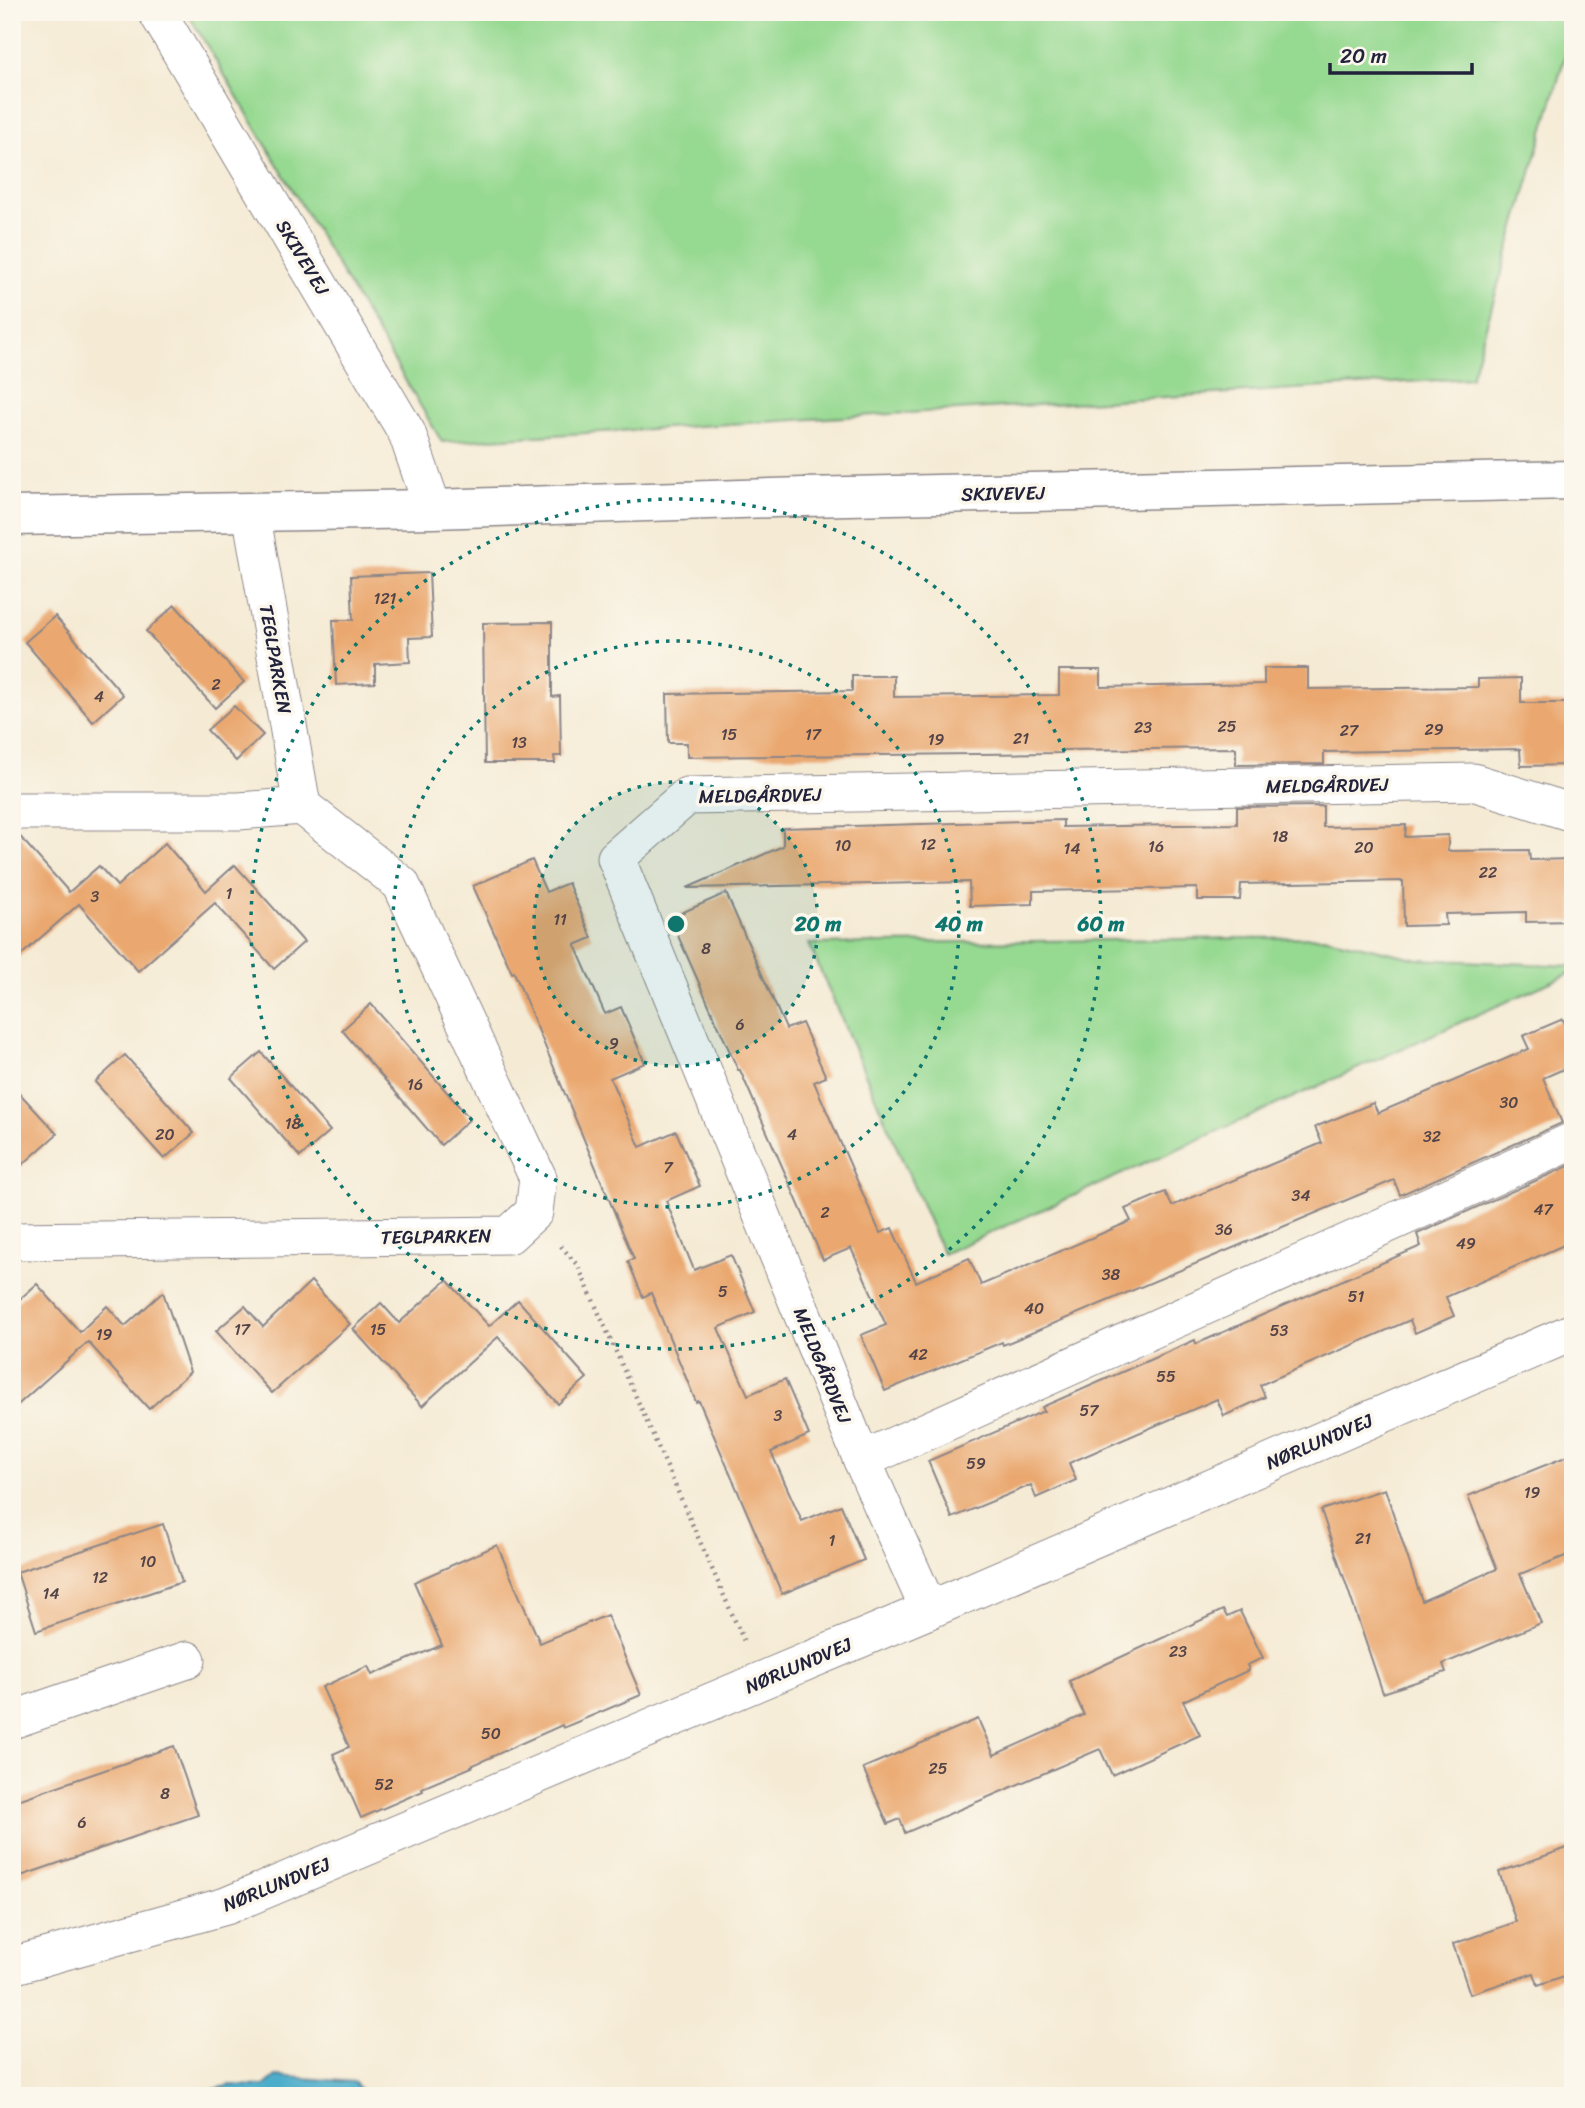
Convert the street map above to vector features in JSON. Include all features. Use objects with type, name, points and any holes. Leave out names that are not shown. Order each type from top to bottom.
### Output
[{"type":"street","name":"SKIVEVEJ","points":[[157,12],[407,433],[433,509]]},
{"type":"street","name":"SKIVEVEJ","points":[[12,516],[433,509],[804,497],[1573,480]]},
{"type":"street","name":"TEGLPARKEN","points":[[251,512],[302,806]]},
{"type":"street","name":"MELDGÅRDVEJ","points":[[929,1609],[862,1460],[617,858],[688,796],[1473,782],[1573,813]]},
{"type":"street","points":[[12,811],[239,811],[302,806],[401,884],[538,1178],[534,1212]]},
{"type":"street","points":[[862,1460],[1573,1141]]},
{"type":"street","name":"TEGLPARKEN","points":[[12,1241],[509,1235],[534,1212]]},
{"type":"street","name":"NØRLUNDVEJ","points":[[12,1966],[226,1906],[929,1609],[1573,1332]]},
{"type":"street","points":[[12,1720],[187,1660]]},
{"type":"path","points":[[534,1212],[578,1266],[761,1680]]},
{"type":"green space","points":[[187,12],[1573,12],[1573,29],[1471,378],[442,442]]},
{"type":"green space","points":[[1323,937],[1418,959],[1573,966],[1573,972],[943,1254],[809,944]]},
{"type":"water","points":[[276,2076],[354,2082],[367,2096],[188,2096],[230,2085],[264,2086]]},
{"type":"building","points":[[429,573],[432,637],[409,638],[410,662],[375,664],[375,683],[336,685],[333,620],[353,620],[351,576]]},
{"type":"building","points":[[175,605],[244,682],[215,708],[146,631]]},
{"type":"building","points":[[55,616],[123,695],[93,722],[25,642]]},
{"type":"building","points":[[552,622],[552,697],[560,696],[561,756],[554,756],[555,763],[485,763],[483,623]]},
{"type":"building","points":[[1264,668],[1308,668],[1308,689],[1478,687],[1478,679],[1521,678],[1521,703],[1573,703],[1573,765],[1521,766],[1520,749],[1324,752],[1324,764],[1236,765],[1236,748],[1062,750],[1062,753],[687,757],[687,743],[668,743],[667,694],[852,691],[852,676],[894,676],[894,697],[1059,695],[1059,670],[1101,670],[1101,687],[1264,684]]},
{"type":"building","points":[[234,706],[263,735],[236,761],[207,730]]},
{"type":"building","points":[[1323,806],[1323,827],[1406,825],[1405,837],[1448,835],[1448,851],[1529,850],[1530,860],[1573,859],[1573,921],[1526,922],[1526,912],[1445,914],[1446,925],[1404,926],[1403,881],[1241,884],[1240,900],[1197,900],[1197,888],[1033,891],[1033,904],[970,906],[969,882],[687,888],[783,846],[783,828],[1063,820],[1063,827],[1237,824],[1237,807]]},
{"type":"building","points":[[12,832],[16,832],[69,892],[99,866],[117,886],[165,843],[206,891],[235,865],[304,942],[274,969],[215,903],[138,971],[79,904],[12,963]]},
{"type":"building","points":[[532,860],[546,892],[568,883],[592,938],[575,945],[605,1014],[621,1007],[645,1063],[610,1078],[640,1147],[676,1131],[700,1186],[666,1201],[694,1270],[731,1255],[755,1312],[718,1328],[748,1395],[785,1379],[809,1435],[771,1452],[802,1521],[841,1505],[864,1560],[782,1594],[699,1401],[696,1402],[651,1293],[643,1297],[628,1261],[634,1259],[514,972],[512,973],[473,886]]},
{"type":"building","points":[[726,893],[786,1029],[802,1023],[826,1077],[814,1082],[880,1233],[892,1228],[916,1282],[969,1258],[981,1285],[1131,1221],[1125,1209],[1165,1192],[1172,1206],[1322,1143],[1315,1127],[1373,1103],[1378,1113],[1529,1049],[1523,1036],[1563,1019],[1573,1042],[1573,1065],[1543,1078],[1562,1123],[1400,1195],[1394,1180],[1003,1345],[1002,1342],[885,1391],[861,1335],[886,1325],[851,1248],[823,1260],[670,918]]},
{"type":"building","points":[[371,1004],[470,1119],[441,1145],[342,1030]]},
{"type":"building","points":[[261,1052],[330,1131],[300,1157],[231,1078]]},
{"type":"building","points":[[125,1055],[194,1133],[164,1159],[95,1082]]},
{"type":"building","points":[[12,1085],[57,1134],[12,1174]]},
{"type":"building","points":[[1573,1164],[1573,1241],[1446,1297],[1454,1316],[1415,1333],[1410,1320],[1260,1385],[1265,1397],[1224,1416],[1217,1399],[1069,1463],[1076,1480],[1036,1498],[1031,1485],[952,1518],[928,1461],[1044,1411],[1042,1407],[1195,1340],[1196,1344],[1421,1246],[1417,1234]]},
{"type":"building","points":[[447,1280],[489,1326],[518,1300],[587,1378],[558,1404],[498,1337],[422,1406],[353,1329],[381,1303],[399,1323]]},
{"type":"building","points":[[311,1281],[350,1324],[272,1393],[216,1331],[245,1306],[263,1327]]},
{"type":"building","points":[[37,1284],[80,1332],[107,1306],[125,1326],[163,1292],[190,1372],[149,1409],[88,1342],[12,1410],[12,1306]]},
{"type":"building","points":[[1573,1454],[1573,1553],[1520,1574],[1541,1623],[1443,1664],[1446,1672],[1383,1693],[1321,1510],[1385,1489],[1422,1601],[1497,1569],[1468,1496]]},
{"type":"building","points":[[163,1524],[182,1582],[36,1631],[17,1572]]},
{"type":"building","points":[[497,1545],[540,1643],[607,1615],[641,1695],[563,1728],[562,1725],[361,1818],[333,1754],[349,1747],[322,1687],[368,1666],[372,1675],[442,1645],[414,1582]]},
{"type":"building","points":[[1223,1610],[1227,1617],[1240,1611],[1263,1658],[1247,1665],[1249,1670],[1183,1701],[1200,1735],[1112,1775],[1100,1749],[905,1833],[900,1819],[888,1824],[863,1768],[978,1719],[994,1755],[1084,1715],[1069,1681]]},
{"type":"building","points":[[174,1746],[198,1815],[12,1879],[12,1802]]},
{"type":"building","points":[[1573,1846],[1573,1973],[1538,1985],[1534,1973],[1470,1994],[1453,1944],[1516,1922],[1499,1872]]}]
